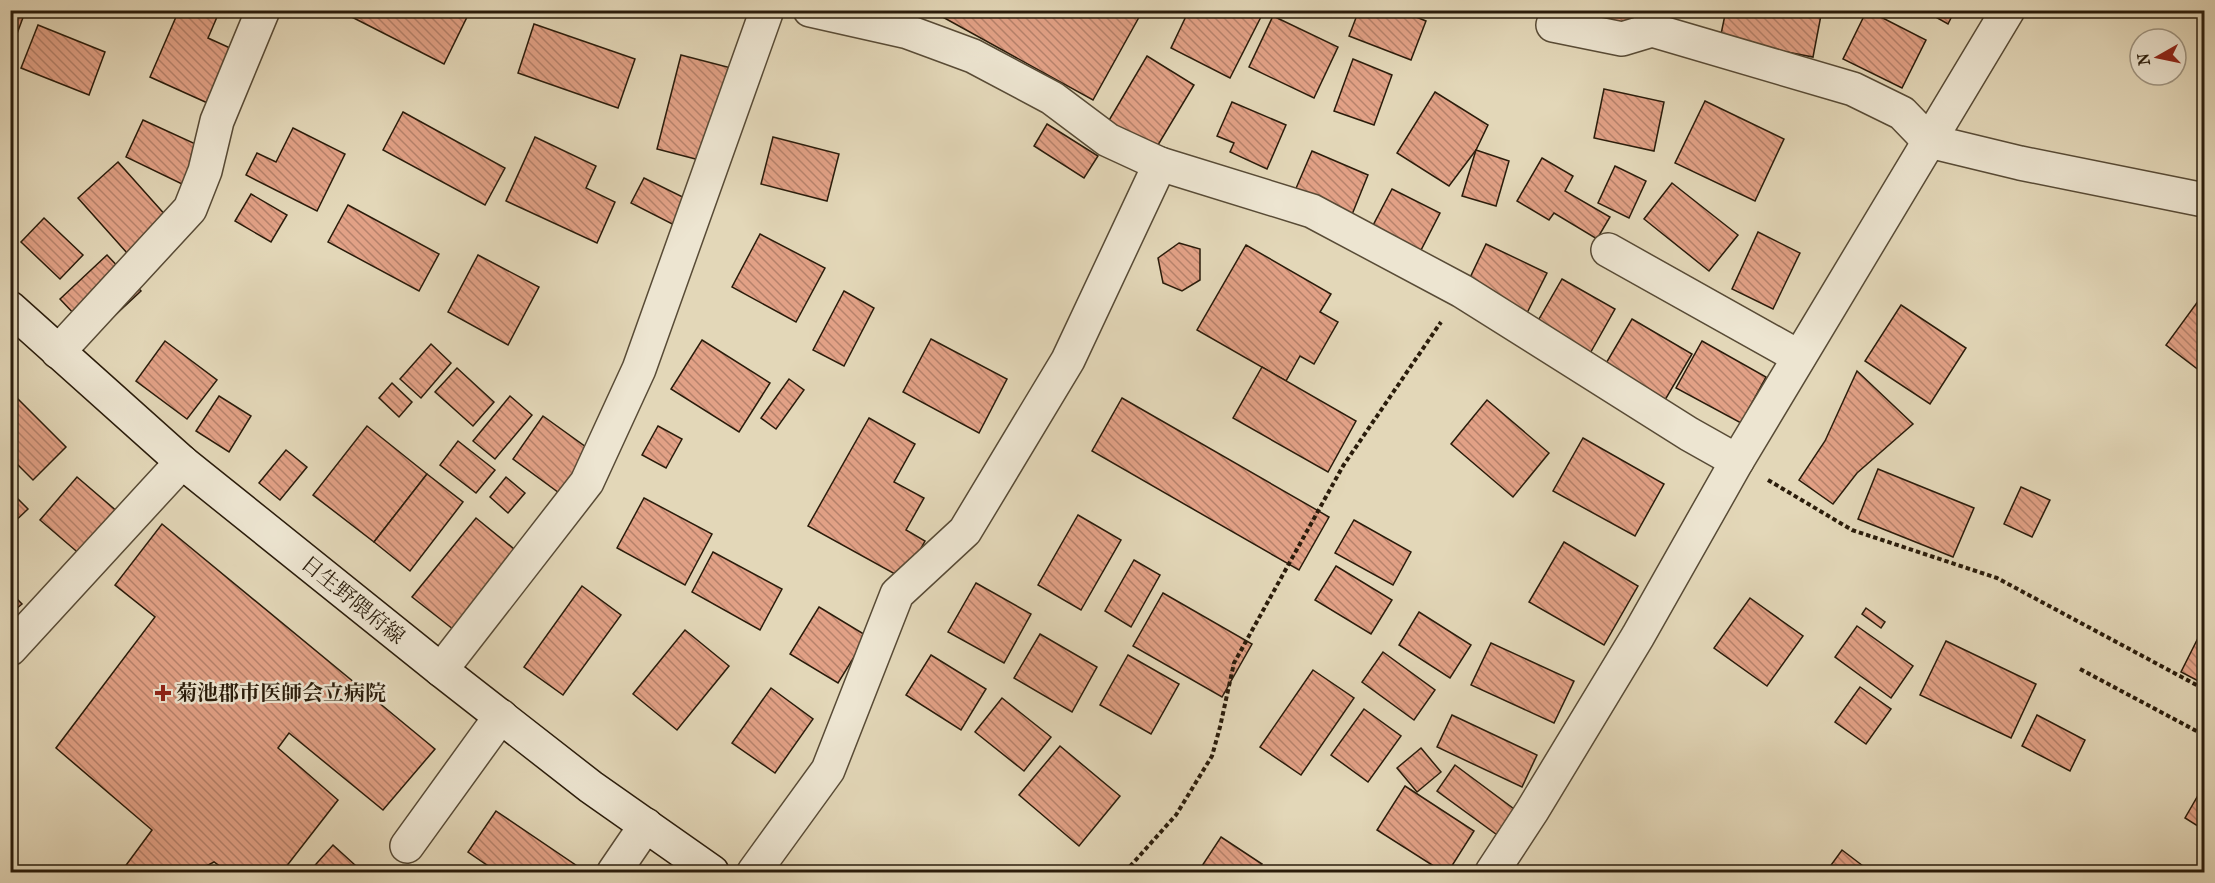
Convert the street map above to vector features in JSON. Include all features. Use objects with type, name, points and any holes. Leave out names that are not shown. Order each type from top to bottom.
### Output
[{"type":"street","points":[[58,352],[190,209],[205,171],[218,121],[263,10]]},
{"type":"street","points":[[441,670],[587,482],[639,369],[767,10]]},
{"type":"street","points":[[810,10],[908,32],[974,56],[1052,98],[1108,140],[1160,164],[1312,211],[1462,291],[1689,434],[1737,461]]},
{"type":"street","points":[[1492,873],[1638,636],[1737,461],[2008,10]]},
{"type":"street","points":[[1553,25],[1622,39],[1651,20],[1853,89],[1902,113],[1929,141],[2020,163],[2205,200]]},
{"type":"street","points":[[754,873],[828,770],[897,594],[964,531],[1068,360],[1160,164]]},
{"type":"street","points":[[1608,250],[1799,357]]},
{"type":"street","name":"日生野隈府線","points":[[10,308],[182,462],[591,787],[712,873]]},
{"type":"street","points":[[10,649],[182,462]]},
{"type":"street","points":[[407,846],[501,716]]},
{"type":"street","points":[[614,873],[646,825]]},
{"type":"path","points":[[1125,873],[1176,816],[1212,756],[1234,663],[1343,466],[1462,291]]},
{"type":"path","points":[[1737,461],[1852,530],[1997,578],[2205,689]]},
{"type":"path","points":[[2080,669],[2205,735]]},
{"type":"building","points":[[10,10],[25,12],[11,50],[10,49]]},
{"type":"building","points":[[179,10],[220,10],[208,38],[248,56],[223,110],[150,77]]},
{"type":"building","points":[[338,10],[463,10],[469,13],[444,64]]},
{"type":"building","points":[[930,10],[1143,10],[1093,100]]},
{"type":"building","points":[[1189,10],[1264,11],[1230,78],[1171,48]]},
{"type":"building","points":[[1359,10],[1399,10],[1426,21],[1411,60],[1349,36]]},
{"type":"building","points":[[1583,10],[1636,10],[1627,31]]},
{"type":"building","points":[[1726,10],[1822,10],[1813,57],[1720,39]]},
{"type":"building","points":[[1867,10],[1926,40],[1902,88],[1843,59]]},
{"type":"building","points":[[1923,10],[1955,10],[1948,24]]},
{"type":"building","points":[[1273,16],[1338,47],[1314,98],[1249,67]]},
{"type":"building","points":[[534,24],[635,59],[618,108],[518,73]]},
{"type":"building","points":[[38,25],[105,52],[89,95],[21,68]]},
{"type":"building","points":[[681,55],[735,69],[711,163],[657,149]]},
{"type":"building","points":[[1147,56],[1194,85],[1155,150],[1108,122]]},
{"type":"building","points":[[1353,59],[1392,75],[1374,125],[1334,111]]},
{"type":"building","points":[[1604,89],[1664,102],[1654,151],[1594,138]]},
{"type":"building","points":[[1435,92],[1488,125],[1476,150],[1449,186],[1397,153]]},
{"type":"building","points":[[1705,101],[1784,139],[1755,201],[1675,163]]},
{"type":"building","points":[[1232,102],[1286,125],[1267,169],[1230,152],[1234,143],[1217,136]]},
{"type":"building","points":[[403,112],[505,168],[485,205],[383,150]]},
{"type":"building","points":[[143,120],[200,146],[182,184],[126,157]]},
{"type":"building","points":[[1047,124],[1098,156],[1084,178],[1034,146]]},
{"type":"building","points":[[293,128],[345,154],[317,211],[246,175],[257,153],[276,162]]},
{"type":"building","points":[[535,137],[596,166],[586,188],[615,202],[597,243],[506,201]]},
{"type":"building","points":[[773,137],[839,154],[827,201],[761,184]]},
{"type":"building","points":[[1476,150],[1509,161],[1496,206],[1462,196]]},
{"type":"building","points":[[1312,151],[1368,175],[1351,217],[1294,193]]},
{"type":"building","points":[[1542,158],[1573,176],[1565,191],[1610,217],[1597,239],[1554,213],[1549,220],[1517,201]]},
{"type":"building","points":[[118,162],[184,236],[144,272],[78,198]]},
{"type":"building","points":[[1615,166],[1646,181],[1629,218],[1598,203]]},
{"type":"building","points":[[644,178],[699,205],[686,231],[631,203]]},
{"type":"building","points":[[1672,183],[1738,235],[1709,271],[1644,219]]},
{"type":"building","points":[[1392,189],[1440,213],[1417,258],[1369,233]]},
{"type":"building","points":[[251,194],[287,215],[271,242],[235,221]]},
{"type":"building","points":[[348,205],[439,254],[419,291],[328,242]]},
{"type":"building","points":[[44,218],[83,255],[60,279],[21,242]]},
{"type":"building","points":[[1758,232],[1800,253],[1773,309],[1732,289]]},
{"type":"building","points":[[760,234],[825,268],[796,322],[732,287]]},
{"type":"building","points":[[1179,243],[1200,249],[1200,280],[1182,291],[1163,283],[1158,258]]},
{"type":"building","points":[[1486,244],[1547,273],[1527,313],[1467,284]]},
{"type":"building","points":[[1246,245],[1331,294],[1320,312],[1338,322],[1314,364],[1300,356],[1286,381],[1197,330]]},
{"type":"building","points":[[107,255],[141,291],[94,335],[60,299]]},
{"type":"building","points":[[478,255],[539,287],[508,345],[448,312]]},
{"type":"building","points":[[1562,279],[1615,309],[1588,357],[1535,326]]},
{"type":"building","points":[[844,291],[874,308],[844,366],[813,350]]},
{"type":"building","points":[[2204,293],[2204,374],[2166,345]]},
{"type":"building","points":[[1901,305],[1966,348],[1930,404],[1865,361]]},
{"type":"building","points":[[1632,319],[1692,354],[1665,400],[1605,365]]},
{"type":"building","points":[[931,339],[1007,379],[979,433],[903,392]]},
{"type":"building","points":[[702,340],[770,383],[739,432],[671,389]]},
{"type":"building","points":[[165,341],[217,380],[187,419],[136,381]]},
{"type":"building","points":[[1702,341],[1766,377],[1741,423],[1676,388]]},
{"type":"building","points":[[431,344],[451,363],[421,398],[400,379]]},
{"type":"building","points":[[1262,367],[1356,421],[1328,472],[1233,418]]},
{"type":"building","points":[[457,368],[494,402],[473,426],[435,392]]},
{"type":"building","points":[[1857,371],[1913,424],[1857,473],[1833,504],[1799,480],[1825,441]]},
{"type":"building","points":[[789,379],[804,390],[776,429],[761,418]]},
{"type":"building","points":[[392,383],[412,402],[399,417],[379,398]]},
{"type":"building","points":[[219,396],[251,416],[229,452],[196,431]]},
{"type":"building","points":[[510,396],[532,415],[495,459],[473,441]]},
{"type":"building","points":[[1122,398],[1329,517],[1299,570],[1092,451]]},
{"type":"building","points":[[18,399],[66,447],[33,480],[10,457],[10,407]]},
{"type":"building","points":[[1487,400],[1549,453],[1513,497],[1451,444]]},
{"type":"building","points":[[543,416],[597,455],[566,498],[513,459]]},
{"type":"building","points":[[869,418],[915,444],[894,482],[924,498],[906,530],[925,541],[904,579],[808,526]]},
{"type":"building","points":[[367,426],[427,474],[374,542],[313,495]]},
{"type":"building","points":[[658,426],[682,439],[666,468],[642,455]]},
{"type":"building","points":[[1583,438],[1664,484],[1635,536],[1553,491]]},
{"type":"building","points":[[458,441],[495,470],[476,493],[440,465]]},
{"type":"building","points":[[286,450],[307,467],[280,500],[259,483]]},
{"type":"building","points":[[1878,469],[1974,508],[1953,557],[1858,519]]},
{"type":"building","points":[[427,474],[463,502],[410,571],[374,542]]},
{"type":"building","points":[[77,477],[119,513],[82,556],[40,520]]},
{"type":"building","points":[[506,477],[525,493],[508,513],[490,497]]},
{"type":"building","points":[[2021,487],[2050,500],[2032,537],[2004,524]]},
{"type":"building","points":[[10,491],[28,509],[10,526]]},
{"type":"building","points":[[644,498],[712,534],[685,585],[617,548]]},
{"type":"building","points":[[1078,515],[1121,540],[1081,610],[1038,585]]},
{"type":"building","points":[[476,518],[535,566],[472,644],[412,597]]},
{"type":"building","points":[[1354,520],[1411,552],[1393,585],[1335,553]]},
{"type":"building","points":[[162,524],[435,749],[383,810],[289,733],[278,748],[338,800],[282,872],[228,872],[214,862],[195,872],[121,872],[152,830],[56,748],[155,617],[115,585]]},
{"type":"building","points":[[1564,542],[1638,586],[1604,645],[1529,602]]},
{"type":"building","points":[[713,552],[782,589],[760,630],[692,592]]},
{"type":"building","points":[[1134,560],[1160,575],[1131,627],[1105,611]]},
{"type":"building","points":[[1336,566],[1392,600],[1371,634],[1315,600]]},
{"type":"building","points":[[976,583],[1031,614],[1004,663],[948,632]]},
{"type":"building","points":[[582,586],[621,615],[563,695],[524,667]]},
{"type":"building","points":[[10,592],[22,604],[10,614]]},
{"type":"building","points":[[1163,593],[1252,644],[1222,697],[1133,646]]},
{"type":"building","points":[[1750,598],[1803,636],[1767,686],[1714,648]]},
{"type":"building","points":[[819,607],[867,636],[838,683],[790,654]]},
{"type":"building","points":[[1866,608],[1885,622],[1881,628],[1862,614]]},
{"type":"building","points":[[1419,612],[1471,645],[1450,678],[1399,645]]},
{"type":"building","points":[[1857,626],[1913,666],[1891,698],[1835,657]]},
{"type":"building","points":[[2204,626],[2204,684],[2181,672]]},
{"type":"building","points":[[685,630],[729,666],[677,730],[633,694]]},
{"type":"building","points":[[1040,634],[1097,667],[1072,712],[1014,678]]},
{"type":"building","points":[[1946,641],[2036,684],[2011,738],[1920,695]]},
{"type":"building","points":[[1491,643],[1574,681],[1554,723],[1471,685]]},
{"type":"building","points":[[1383,652],[1435,690],[1414,720],[1362,682]]},
{"type":"building","points":[[931,655],[986,689],[961,730],[906,695]]},
{"type":"building","points":[[1128,655],[1179,684],[1151,734],[1100,705]]},
{"type":"building","points":[[1313,670],[1354,698],[1301,775],[1260,747]]},
{"type":"building","points":[[1860,687],[1891,709],[1866,744],[1835,722]]},
{"type":"building","points":[[771,688],[813,719],[775,773],[732,743]]},
{"type":"building","points":[[1002,698],[1051,737],[1024,771],[975,732]]},
{"type":"building","points":[[1364,709],[1401,736],[1368,782],[1331,755]]},
{"type":"building","points":[[1452,715],[1537,755],[1522,787],[1437,747]]},
{"type":"building","points":[[2037,715],[2085,740],[2070,771],[2022,746]]},
{"type":"building","points":[[1060,746],[1120,796],[1079,846],[1019,795]]},
{"type":"building","points":[[1421,748],[1441,772],[1417,792],[1397,768]]},
{"type":"building","points":[[1455,765],[1518,812],[1500,837],[1437,791]]},
{"type":"building","points":[[2204,785],[2204,830],[2185,818]]},
{"type":"building","points":[[1405,786],[1474,831],[1448,872],[1443,872],[1377,830]]},
{"type":"building","points":[[496,811],[586,872],[497,872],[468,852]]},
{"type":"building","points":[[1221,837],[1262,864],[1256,872],[1198,872]]},
{"type":"building","points":[[333,845],[355,865],[349,872],[309,872]]},
{"type":"building","points":[[1842,850],[1867,869],[1864,872],[1826,872]]},
{"type":"place","name":"菊池郡市医師会立病院","points":[[163,693]]}]
